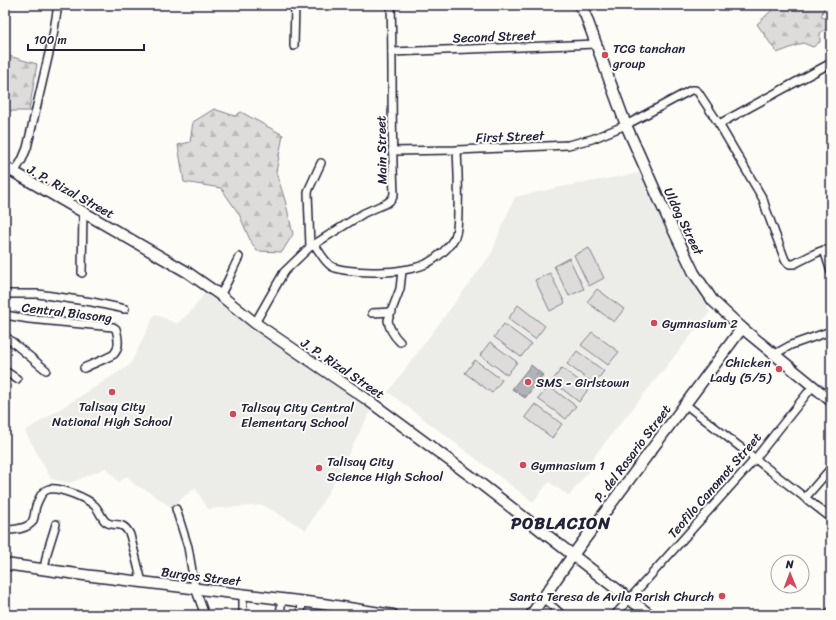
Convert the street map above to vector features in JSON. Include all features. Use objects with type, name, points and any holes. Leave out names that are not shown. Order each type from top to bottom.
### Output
[{"type":"street","points":[[14,173],[27,148],[53,36],[58,5]]},
{"type":"street","points":[[294,46],[295,5]]},
{"type":"street","name":"Main Street","points":[[255,323],[284,272],[312,245],[364,213],[385,204],[392,199],[394,194],[392,151],[391,5]]},
{"type":"street","name":"Uldog Street","points":[[579,5],[585,14],[626,125],[694,273],[712,301],[742,328],[831,401]]},
{"type":"street","name":"Second Street","points":[[392,52],[596,44]]},
{"type":"street","points":[[719,124],[831,63]]},
{"type":"street","name":"First Street","points":[[392,151],[457,150],[568,145],[592,139],[626,125],[691,90],[695,90],[698,92],[719,124],[763,199],[782,254],[788,263],[794,264],[810,255],[824,250],[831,272]]},
{"type":"street","points":[[321,163],[308,193],[312,245],[328,263],[343,270],[365,272],[402,271],[425,264],[442,253],[454,238],[457,229],[457,150]]},
{"type":"street","name":"J. P. Rizal Street","points":[[5,167],[187,272],[220,295],[255,323],[365,398],[472,477],[650,615]]},
{"type":"street","points":[[82,273],[83,212]]},
{"type":"street","points":[[220,295],[231,277],[239,257]]},
{"type":"street","points":[[400,342],[388,326],[388,320],[400,289],[402,271]]},
{"type":"street","points":[[5,294],[38,294],[92,302],[125,310]]},
{"type":"street","points":[[372,313],[392,312]]},
{"type":"street","name":"Central Biasong","points":[[5,316],[114,327],[116,329],[118,342],[117,349],[114,354],[84,368]]},
{"type":"street","name":"P. del Rosario Street","points":[[531,615],[572,555],[742,328]]},
{"type":"street","points":[[775,354],[791,345],[831,331]]},
{"type":"street","points":[[5,336],[46,370]]},
{"type":"street","points":[[5,371],[17,379]]},
{"type":"street","name":"Teofilo Canomot Street","points":[[615,615],[754,459],[814,386]]},
{"type":"street","points":[[685,404],[831,518]]},
{"type":"street","points":[[805,498],[831,468]]},
{"type":"street","points":[[5,530],[14,530],[30,525],[34,519],[40,497],[44,492],[50,489],[57,489],[82,497],[94,506],[106,522],[110,524],[122,525],[127,528],[132,541],[142,582]]},
{"type":"street","points":[[176,509],[188,547],[195,588],[205,615]]},
{"type":"street","points":[[44,569],[47,553],[56,524]]},
{"type":"street","name":"Burgos Street","points":[[5,564],[302,601],[393,615]]},
{"type":"street","points":[[243,594],[243,615]]},
{"type":"street","points":[[543,598],[562,615]]},
{"type":"street","points":[[280,615],[282,599]]},
{"type":"street","points":[[301,615],[302,601]]},
{"type":"shaded area","points":[[639,173],[710,312],[587,465],[591,468],[569,496],[549,482],[533,502],[388,392],[492,253],[515,197]]},
{"type":"shaded area","name":"Talisay City Central Elementary School","points":[[205,293],[371,410],[333,484],[306,530],[263,505],[208,509],[195,488],[171,507],[148,491],[135,485],[127,476],[119,482],[106,468],[70,483],[51,479],[25,431],[130,365],[155,314],[177,324],[191,311]]},
{"type":"green space","points":[[773,5],[830,5],[824,8],[821,17],[827,18],[831,15],[831,26],[820,33],[820,42],[813,47],[803,43],[777,53],[757,24],[771,11]]},
{"type":"green space","points":[[5,55],[37,64],[29,111],[5,111]]},
{"type":"green space","points":[[214,109],[235,116],[241,112],[283,135],[276,172],[285,200],[293,234],[282,252],[257,251],[250,240],[239,214],[221,188],[184,182],[178,145],[190,142],[193,122]]},
{"type":"green space","points":[[589,248],[604,278],[589,286],[574,255]]},
{"type":"green space","points":[[569,258],[584,289],[569,296],[554,266]]},
{"type":"green space","points":[[550,273],[565,303],[550,311],[535,280]]},
{"type":"green space","points":[[597,289],[624,309],[614,322],[587,302]]},
{"type":"green space","points":[[518,305],[545,326],[535,339],[508,319]]},
{"type":"green space","points":[[504,324],[531,344],[521,357],[494,337]]},
{"type":"green space","points":[[592,332],[619,352],[608,365],[581,345]]},
{"type":"green space","points":[[490,342],[517,362],[507,375],[480,355]]},
{"type":"green space","points":[[577,351],[604,371],[594,384],[567,364]]},
{"type":"green space","points":[[475,360],[502,380],[492,393],[465,373]]},
{"type":"green space","points":[[562,368],[589,388],[579,402],[552,381]]},
{"type":"green space","points":[[549,386],[576,406],[566,419],[538,399]]},
{"type":"green space","points":[[535,404],[562,424],[552,438],[525,417]]},
{"type":"water","name":"SMS - Girlstown","points":[[531,365],[543,375],[525,398],[512,389]]},
{"type":"place","name":"TCG tanchan group","points":[[605,55]]},
{"type":"place","name":"Gymnasium 2","points":[[654,323]]},
{"type":"place","name":"Chicken Lady (5/5)","points":[[779,369]]},
{"type":"place","name":"SMS - Girlstown","points":[[528,382]]},
{"type":"place","name":"Talisay City National High School","points":[[112,392]]},
{"type":"place","name":"Talisay City Central Elementary School","points":[[233,414]]},
{"type":"place","name":"Gymnasium 1","points":[[523,465]]},
{"type":"place","name":"Talisay City Science High School","points":[[319,468]]},
{"type":"place","name":"Santa Teresa de Avila Parish Church","points":[[722,596]]},
{"type":"district","name":"POBLACION","points":[[561,523]]}]
